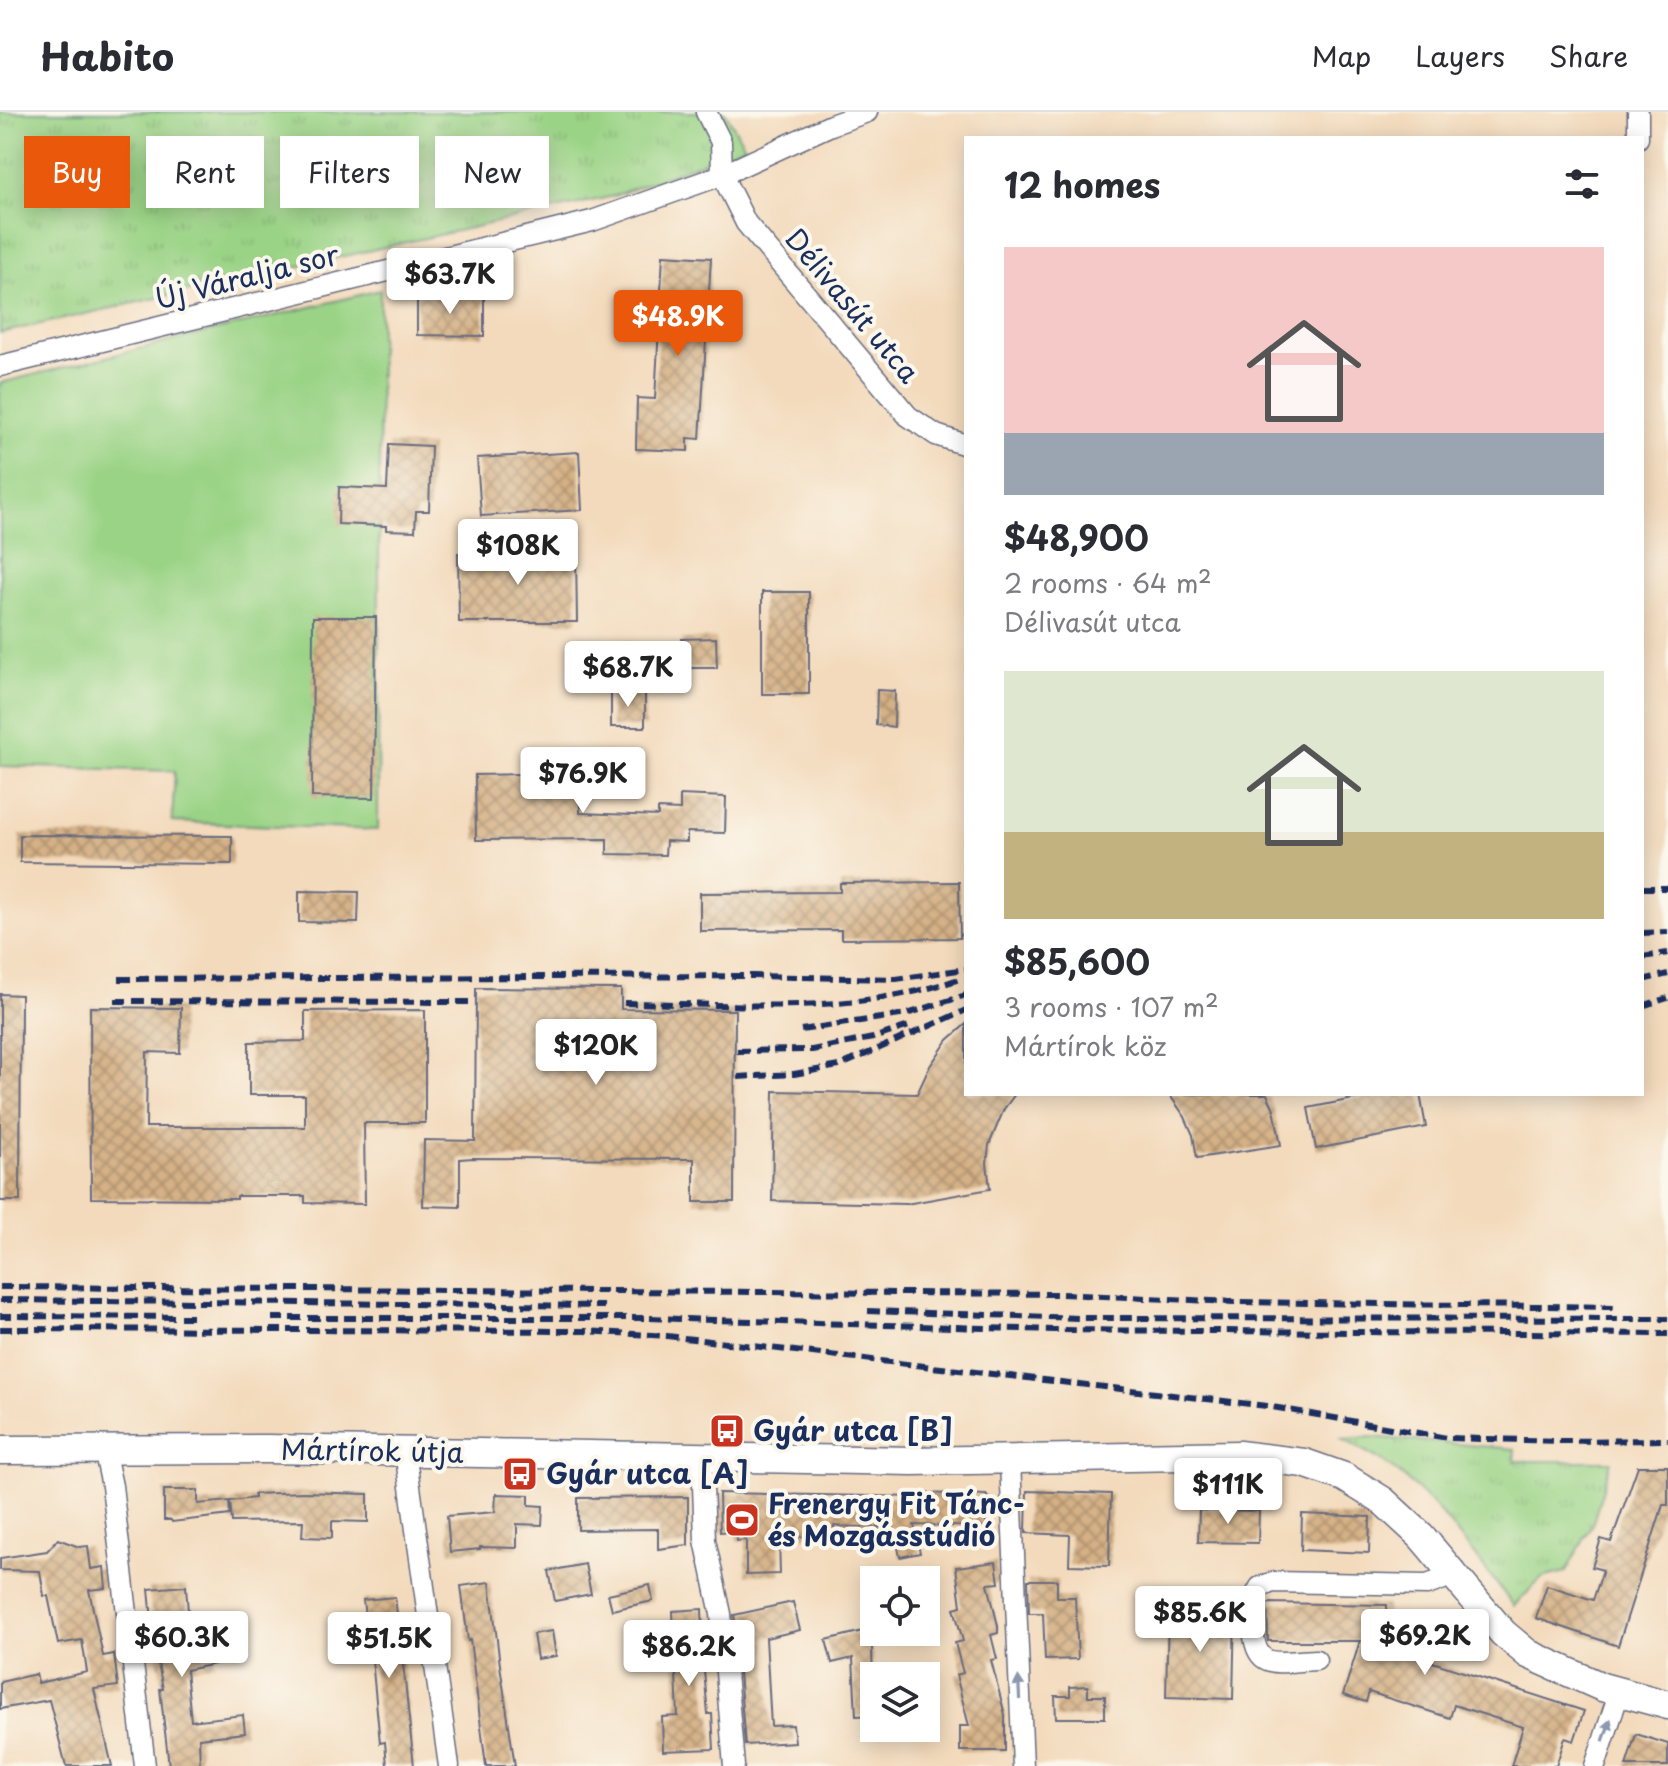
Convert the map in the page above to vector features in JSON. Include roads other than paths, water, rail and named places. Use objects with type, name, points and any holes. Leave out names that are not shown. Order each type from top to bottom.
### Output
[{"type":"street","points":[[706,112],[721,142],[722,175]]},
{"type":"street","name":"Új Váralja sor","points":[[0,366],[592,221],[722,175],[831,125],[867,112]]},
{"type":"street","points":[[1638,112],[1638,136]]},
{"type":"street","name":"Délivasút utca","points":[[722,175],[746,223],[908,416],[936,435],[964,444]]},
{"type":"street","points":[[104,1449],[112,1486],[145,1766]]},
{"type":"street","name":"Mártírok útja","points":[[0,1450],[405,1451],[1010,1461],[1239,1455],[1304,1463],[1344,1477],[1383,1501],[1452,1570],[1503,1633],[1528,1654],[1619,1693],[1668,1705]]},
{"type":"street","points":[[405,1451],[449,1766]]},
{"type":"street","points":[[702,1458],[705,1540],[721,1614],[734,1766]]},
{"type":"street","points":[[1010,1461],[1023,1766]]},
{"type":"street","points":[[1316,1660],[1270,1662],[1259,1656],[1253,1646],[1252,1600],[1260,1587],[1273,1582],[1427,1585],[1441,1580],[1452,1570]]},
{"type":"street","points":[[1595,1766],[1619,1693]]},
{"type":"railway","points":[[1644,888],[1668,888]]},
{"type":"railway","points":[[1644,933],[1668,932]]},
{"type":"railway","points":[[1644,957],[1668,953]]},
{"type":"railway","points":[[119,979],[753,976],[896,979],[964,969]]},
{"type":"railway","points":[[1644,980],[1668,974]]},
{"type":"railway","points":[[624,1003],[752,1006],[837,1003],[921,990],[962,978]]},
{"type":"railway","points":[[801,1030],[907,1014],[964,996]]},
{"type":"railway","points":[[1644,1005],[1668,998]]},
{"type":"railway","points":[[115,1001],[472,1002]]},
{"type":"railway","points":[[738,1077],[794,1074],[839,1066],[964,1011]]},
{"type":"railway","points":[[737,1051],[812,1050],[873,1038],[909,1026]]},
{"type":"railway","points":[[0,1287],[1061,1294],[1234,1302],[1615,1307]]},
{"type":"railway","points":[[0,1300],[604,1306]]},
{"type":"railway","points":[[868,1311],[1080,1318],[1668,1319]]},
{"type":"railway","points":[[0,1316],[196,1317]]},
{"type":"railway","points":[[272,1318],[648,1318],[1054,1330],[1668,1334]]},
{"type":"railway","points":[[0,1329],[585,1331],[667,1336],[1267,1406],[1447,1438],[1668,1440]]},
{"type":"place","name":"Gyár utca [B]","points":[[727,1431]]},
{"type":"place","name":"Gyár utca [A]","points":[[520,1474]]},
{"type":"place","name":"Frenergy Fit Tánc- és Mozgásstúdió","points":[[742,1520]]}]
